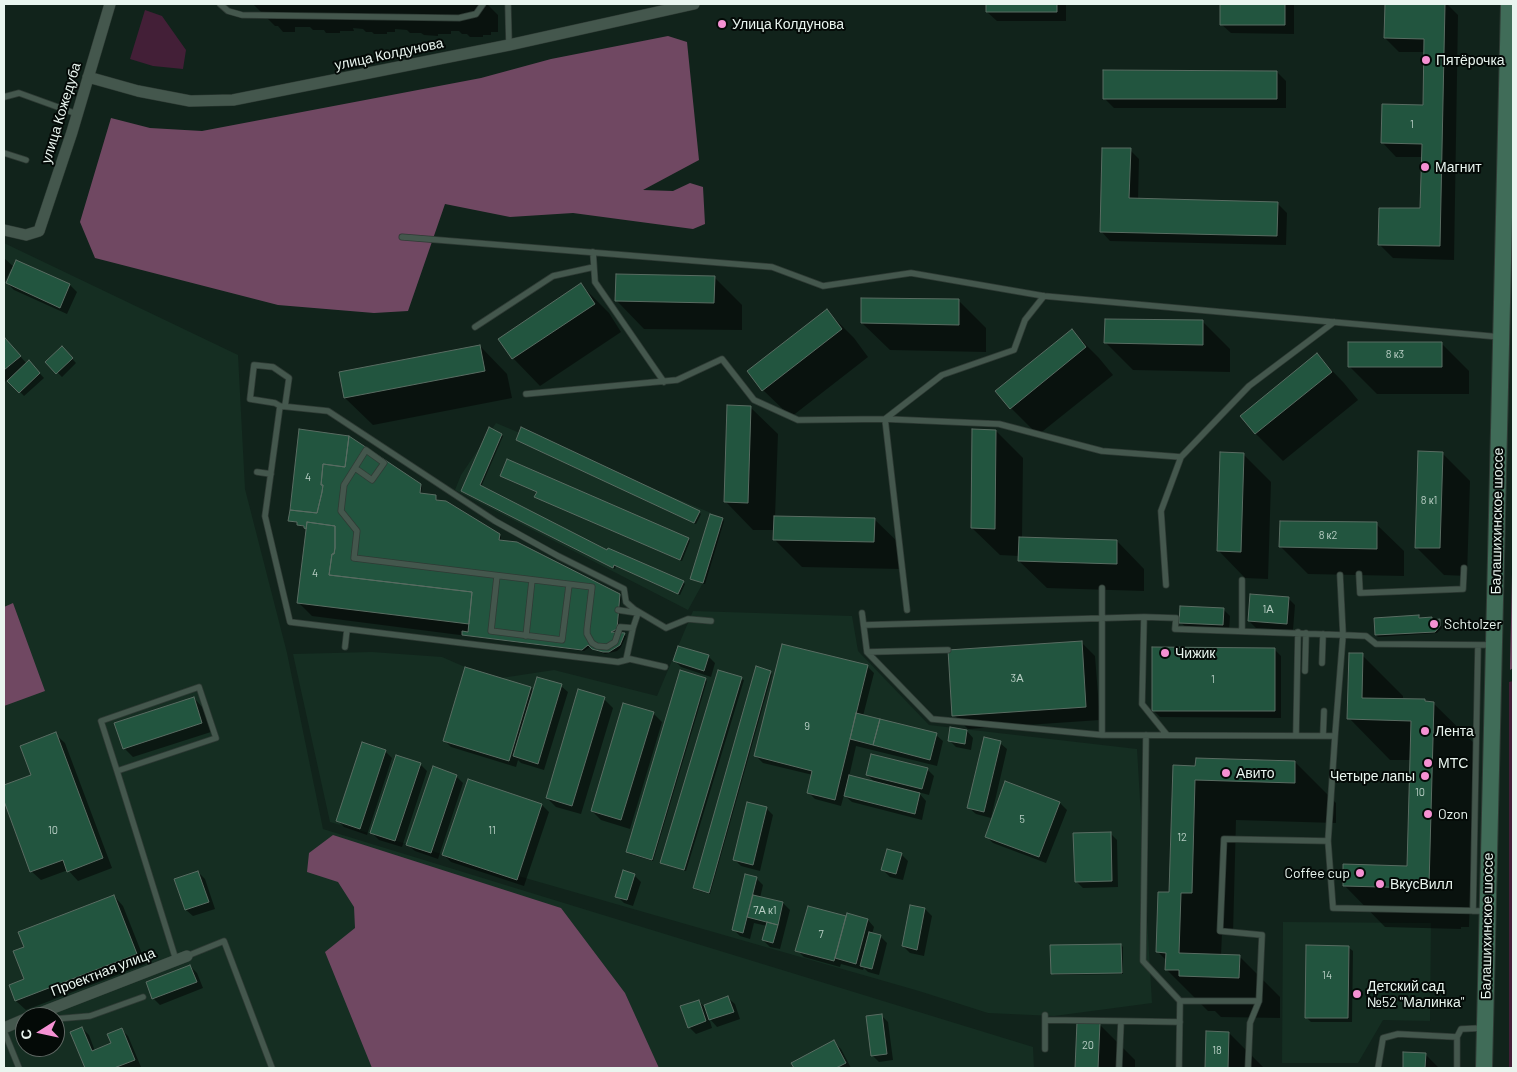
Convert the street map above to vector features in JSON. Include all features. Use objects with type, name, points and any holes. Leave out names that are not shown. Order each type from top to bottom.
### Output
[{"type":"main road","name":"Балашихинское шоссе","points":[[1484,1068],[1485,1028],[1480,911],[1494,645],[1509,4]]},
{"type":"street","name":"улица Кожедуба","points":[[4,230],[26,235],[39,230],[110,4]]},
{"type":"street","name":"улица Колдунова","points":[[88,77],[138,91],[190,101],[233,100],[509,45],[694,4]]},
{"type":"street","name":"Проектная улица","points":[[57,1007],[182,958]]},
{"type":"lane","points":[[220,4],[228,11],[242,15],[459,18],[476,14],[483,4]]},
{"type":"lane","points":[[508,4],[509,45]]},
{"type":"lane","points":[[4,97],[19,93],[77,114]]},
{"type":"lane","points":[[4,153],[26,160]]},
{"type":"lane","points":[[402,236],[772,267],[823,286],[911,274],[1044,296],[1502,337]]},
{"type":"lane","points":[[593,252],[595,282],[664,382]]},
{"type":"lane","points":[[475,327],[553,276],[594,267]]},
{"type":"lane","points":[[884,419],[942,376],[1014,350],[1024,320],[1044,296]]},
{"type":"lane","points":[[1166,584],[1161,511],[1181,457],[1249,386],[1334,322]]},
{"type":"lane","points":[[526,394],[676,380],[722,359],[754,400],[798,420],[884,419],[999,424],[1102,451],[1181,457]]},
{"type":"lane","points":[[665,666],[630,659],[618,662],[290,622],[265,516],[282,406],[289,378],[273,367],[254,365],[250,399],[282,406],[328,412],[495,521],[558,556],[624,589],[626,602],[638,613],[666,628],[688,618],[712,622]]},
{"type":"lane","points":[[884,419],[907,610]]},
{"type":"lane","points":[[355,468],[372,480],[384,462],[366,450],[344,485],[341,511],[357,532],[354,558],[592,587],[587,634],[592,643],[597,646],[607,647],[615,642],[620,627],[633,628]]},
{"type":"lane","points":[[256,472],[271,474]]},
{"type":"lane","points":[[1359,574],[1360,593],[1463,589],[1464,568]]},
{"type":"lane","points":[[1340,575],[1342,635],[1328,841],[1333,908],[1480,911],[1478,645]]},
{"type":"lane","points":[[497,576],[491,631],[526,636],[562,640],[569,585]]},
{"type":"lane","points":[[526,636],[532,580]]},
{"type":"lane","points":[[1242,580],[1242,630]]},
{"type":"lane","points":[[1102,588],[1102,735]]},
{"type":"lane","points":[[618,610],[638,613]]},
{"type":"lane","points":[[626,660],[638,613]]},
{"type":"lane","points":[[862,613],[867,652],[932,719],[1102,735],[1335,736]]},
{"type":"lane","points":[[864,626],[1144,617],[1176,618],[1175,629],[1298,632],[1366,636],[1376,644],[1494,645]]},
{"type":"lane","points":[[1144,617],[1142,704],[1167,735]]},
{"type":"lane","points":[[345,646],[347,629]]},
{"type":"lane","points":[[1296,736],[1298,632]]},
{"type":"lane","points":[[1305,671],[1306,633]]},
{"type":"lane","points":[[1322,663],[1323,634]]},
{"type":"lane","points":[[867,652],[948,650]]},
{"type":"lane","points":[[117,771],[216,738],[199,687],[101,721],[117,771],[182,958],[224,942],[272,1068]]},
{"type":"lane","points":[[1323,736],[1324,711]]},
{"type":"lane","points":[[1146,735],[1144,961],[1180,1001],[1179,1068]]},
{"type":"lane","points":[[1248,1068],[1250,1023],[1259,1001],[1262,935],[1220,931],[1224,839],[1328,841]]},
{"type":"lane","points":[[65,1017],[90,1016],[143,997]]},
{"type":"lane","points":[[1180,1001],[1259,1001]]},
{"type":"lane","points":[[1045,1049],[1045,1017],[1180,1022]]},
{"type":"lane","points":[[1119,1068],[1121,1021]]},
{"type":"lane","points":[[1457,1068],[1457,1037],[1461,1029],[1485,1028]]},
{"type":"lane","points":[[4,1029],[19,1068]]},
{"type":"lane","points":[[1378,1068],[1383,1038],[1398,1034],[1457,1037]]},
{"type":"shaded area","points":[[145,10],[162,16],[186,50],[183,69],[153,66],[130,59]]},
{"type":"shaded area","points":[[668,36],[687,42],[699,160],[643,190],[673,191],[690,183],[703,187],[705,224],[693,229],[573,213],[510,217],[445,204],[408,311],[374,313],[278,305],[95,258],[80,222],[111,118],[150,128],[202,131],[481,78],[551,59]]},
{"type":"shaded area","points":[[4,243],[238,355],[245,489],[287,653],[323,829],[1033,1047],[1034,1068],[4,1068]]},
{"type":"shaded area","points":[[496,423],[723,518],[704,581],[688,610],[455,490],[461,475]]},
{"type":"shaded area","points":[[1513,526],[1513,668],[1510,670],[1510,669]]},
{"type":"shaded area","points":[[13,603],[45,691],[4,706],[4,607]]},
{"type":"shaded area","points":[[693,611],[852,616],[858,651],[929,725],[1137,749],[1152,1003],[1054,1016],[988,1013],[919,991],[330,822],[293,654],[372,652],[442,657],[465,667],[501,678],[554,670],[657,696]]},
{"type":"shaded area","points":[[1513,681],[1513,1068],[1509,1068],[1509,682]]},
{"type":"shaded area","points":[[333,835],[561,908],[625,993],[659,1068],[372,1068],[325,952],[355,928],[354,907],[338,882],[307,872],[309,853]]},
{"type":"shaded area","name":"Детский сад №52 \"Малинка\"","points":[[1283,922],[1431,923],[1430,1021],[1383,1020],[1358,1063],[1282,1063]]},
{"type":"building","points":[[986,4],[1057,4],[1057,12],[986,12]]},
{"type":"building","points":[[1220,4],[1285,4],[1285,25],[1220,25]]},
{"type":"building","points":[[1385,4],[1445,4],[1440,246],[1378,245],[1379,208],[1420,208],[1422,144],[1381,143],[1382,104],[1423,105],[1424,39],[1384,38]]},
{"type":"building","points":[[1103,70],[1277,71],[1277,99],[1103,99]]},
{"type":"building","points":[[1102,148],[1131,148],[1129,198],[1278,202],[1277,236],[1100,232]]},
{"type":"building","points":[[16,260],[70,284],[60,308],[6,283]]},
{"type":"building","points":[[616,274],[715,276],[714,303],[615,301]]},
{"type":"building","points":[[581,283],[595,304],[512,359],[498,339]]},
{"type":"building","points":[[861,298],[959,299],[959,325],[861,323]]},
{"type":"building","points":[[827,309],[842,329],[762,391],[747,371]]},
{"type":"building","points":[[1105,319],[1203,320],[1203,345],[1104,343]]},
{"type":"building","points":[[1072,329],[1086,347],[1010,409],[995,391]]},
{"type":"building","points":[[4,339],[21,356],[4,370]]},
{"type":"building","points":[[1348,342],[1442,342],[1442,367],[1348,367]]},
{"type":"building","points":[[480,345],[485,371],[344,398],[339,372]]},
{"type":"building","points":[[62,346],[73,358],[56,374],[45,362]]},
{"type":"building","points":[[1317,353],[1332,372],[1255,434],[1240,416]]},
{"type":"building","points":[[29,360],[40,373],[19,393],[7,381]]},
{"type":"building","points":[[727,405],[751,406],[748,503],[724,502]]},
{"type":"building","points":[[489,427],[502,434],[480,485],[607,550],[608,548],[684,581],[678,594],[614,565],[613,568],[461,491]]},
{"type":"building","points":[[521,427],[700,511],[694,523],[516,440]]},
{"type":"building","points":[[299,429],[349,436],[345,467],[323,464],[321,485],[323,485],[317,513],[290,510]]},
{"type":"building","points":[[972,429],[996,430],[995,529],[971,528]]},
{"type":"building","points":[[349,436],[421,484],[420,493],[436,495],[436,500],[446,501],[500,534],[499,540],[517,542],[620,594],[617,629],[611,632],[625,633],[620,645],[609,652],[603,652],[592,649],[588,645],[582,650],[462,635],[462,631],[468,632],[472,592],[329,575],[332,554],[334,554],[335,548],[335,526],[307,522],[306,529],[304,526],[297,525],[297,522],[288,521],[290,510],[317,513],[323,485],[321,485],[323,464],[345,467]]},
{"type":"building","points":[[1418,451],[1443,452],[1440,548],[1415,548]]},
{"type":"building","points":[[1220,452],[1244,453],[1241,552],[1217,551]]},
{"type":"building","points":[[507,459],[689,538],[680,560],[534,497],[537,492],[500,476]]},
{"type":"building","points":[[710,514],[723,518],[703,583],[690,579]]},
{"type":"building","points":[[774,516],[875,518],[874,542],[773,540]]},
{"type":"building","points":[[1280,521],[1377,522],[1377,549],[1279,547]]},
{"type":"building","points":[[307,522],[335,526],[335,548],[334,554],[332,554],[329,575],[472,592],[469,624],[297,603]]},
{"type":"building","points":[[1019,537],[1117,540],[1117,564],[1018,561]]},
{"type":"building","points":[[1250,594],[1289,597],[1287,624],[1248,621]]},
{"type":"building","points":[[1180,606],[1224,608],[1223,625],[1179,623]]},
{"type":"building","points":[[1419,615],[1419,618],[1432,617],[1432,620],[1440,619],[1440,626],[1435,632],[1375,635],[1374,618]]},
{"type":"building","points":[[1082,641],[1086,707],[952,716],[948,650]]},
{"type":"building","points":[[782,644],[868,665],[835,800],[807,793],[812,771],[754,756]]},
{"type":"building","points":[[678,646],[709,655],[704,671],[673,661]]},
{"type":"building","points":[[1152,647],[1275,648],[1275,711],[1152,711]]},
{"type":"building","points":[[1349,653],[1363,653],[1362,698],[1425,699],[1425,701],[1434,702],[1429,886],[1420,886],[1420,888],[1343,886],[1343,864],[1407,866],[1411,721],[1347,719]]},
{"type":"building","points":[[756,666],[771,671],[709,893],[693,888]]},
{"type":"building","points":[[465,667],[531,687],[509,761],[443,741]]},
{"type":"building","points":[[680,670],[706,678],[652,860],[626,852]]},
{"type":"building","points":[[718,670],[742,677],[684,870],[660,863]]},
{"type":"building","points":[[537,677],[562,684],[538,764],[513,756]]},
{"type":"building","points":[[578,689],[605,697],[572,806],[546,798]]},
{"type":"building","points":[[194,697],[202,723],[123,749],[114,723]]},
{"type":"building","points":[[623,703],[654,712],[621,820],[591,811]]},
{"type":"building","points":[[856,713],[880,719],[873,745],[850,739]]},
{"type":"building","points":[[880,719],[937,733],[930,760],[873,745]]},
{"type":"building","points":[[950,727],[967,730],[965,744],[948,741]]},
{"type":"building","points":[[56,732],[103,858],[67,872],[63,860],[30,872],[4,801],[4,785],[31,775],[20,746]]},
{"type":"building","points":[[984,737],[1001,741],[984,812],[967,808]]},
{"type":"building","points":[[362,742],[386,750],[360,829],[336,821]]},
{"type":"building","points":[[871,754],[928,768],[922,789],[866,775]]},
{"type":"building","points":[[396,755],[421,763],[395,841],[370,833]]},
{"type":"building","points":[[1196,758],[1295,761],[1295,783],[1195,780],[1192,893],[1181,893],[1179,953],[1240,955],[1239,978],[1179,976],[1179,970],[1165,970],[1166,953],[1156,952],[1158,892],[1169,892],[1173,765],[1195,766]]},
{"type":"building","points":[[433,766],[457,775],[431,853],[406,845]]},
{"type":"building","points":[[849,775],[920,793],[915,814],[844,796]]},
{"type":"building","points":[[468,779],[542,804],[517,880],[442,855]]},
{"type":"building","points":[[1005,781],[1060,802],[1039,857],[985,837]]},
{"type":"building","points":[[747,802],[767,807],[753,865],[733,860]]},
{"type":"building","points":[[1111,832],[1112,881],[1075,882],[1073,833]]},
{"type":"building","points":[[887,849],[902,853],[896,874],[881,870]]},
{"type":"building","points":[[623,870],[635,874],[627,900],[615,897]]},
{"type":"building","points":[[198,871],[209,902],[185,910],[174,879]]},
{"type":"building","points":[[745,874],[757,877],[743,933],[732,930]]},
{"type":"building","points":[[114,895],[137,954],[15,1001],[9,985],[24,979],[13,951],[24,947],[18,932]]},
{"type":"building","points":[[753,895],[783,902],[778,925],[747,917]]},
{"type":"building","points":[[910,905],[925,908],[917,950],[902,946]]},
{"type":"building","points":[[808,906],[846,916],[834,961],[795,951]]},
{"type":"building","points":[[847,913],[868,919],[856,964],[835,958]]},
{"type":"building","points":[[767,922],[778,925],[773,943],[762,940]]},
{"type":"building","points":[[869,932],[881,935],[872,969],[860,966]]},
{"type":"building","points":[[1121,944],[1122,973],[1051,974],[1050,945]]},
{"type":"building","points":[[1306,945],[1349,946],[1348,1018],[1305,1018]]},
{"type":"building","points":[[190,965],[197,982],[152,999],[146,982]]},
{"type":"building","points":[[728,996],[734,1012],[709,1020],[704,1005]]},
{"type":"building","points":[[699,1000],[706,1021],[688,1028],[680,1006]]},
{"type":"building","points":[[882,1014],[887,1054],[871,1056],[866,1016]]},
{"type":"building","points":[[1077,1022],[1100,1023],[1098,1068],[1075,1068]]},
{"type":"building","points":[[82,1027],[92,1051],[111,1043],[107,1034],[122,1028],[135,1060],[114,1068],[85,1068],[70,1032]]},
{"type":"building","points":[[1206,1031],[1229,1032],[1228,1068],[1205,1068]]},
{"type":"building","points":[[834,1040],[846,1063],[836,1068],[794,1068],[791,1063]]},
{"type":"building","points":[[1403,1052],[1426,1053],[1425,1068],[1403,1068]]},
{"type":"place","name":"Улица Колдунова","points":[[722,24]]},
{"type":"place","name":"Пятёрочка","points":[[1426,60]]},
{"type":"place","name":"Магнит","points":[[1425,167]]},
{"type":"place","name":"Schtolzer","points":[[1434,624]]},
{"type":"place","name":"Чижик","points":[[1165,653]]},
{"type":"place","name":"Лента","points":[[1425,731]]},
{"type":"place","name":"МТС","points":[[1428,763]]},
{"type":"place","name":"Авито","points":[[1226,773]]},
{"type":"place","name":"Четыре лапы","points":[[1425,776]]},
{"type":"place","name":"Ozon","points":[[1428,814]]},
{"type":"place","name":"Coffee cup","points":[[1360,873]]},
{"type":"place","name":"ВкусВилл","points":[[1380,884]]},
{"type":"place","name":"Детский сад №52 \"Малинка\"","points":[[1357,994]]}]
